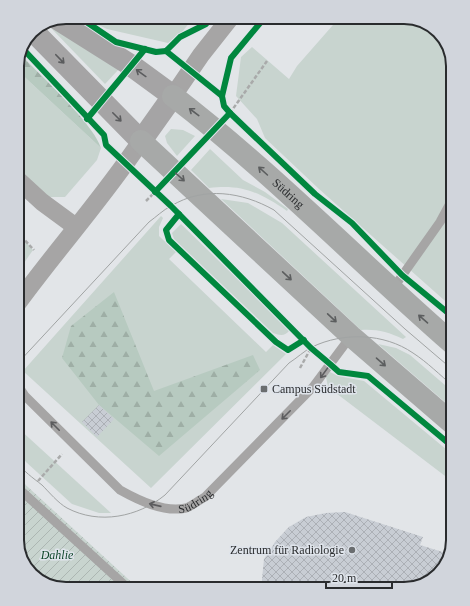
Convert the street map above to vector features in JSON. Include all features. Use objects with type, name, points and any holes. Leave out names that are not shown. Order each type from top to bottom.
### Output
[{"type":"main road","name":"Südring","points":[[65,24],[132,66],[229,140],[391,291],[446,338]]},
{"type":"main road","points":[[37,35],[141,141],[351,336],[446,418]]},
{"type":"main road","points":[[141,141],[173,96]]},
{"type":"street","points":[[173,96],[197,60],[225,24]]},
{"type":"street","points":[[24,294],[49,260],[126,164],[141,141]]},
{"type":"street","points":[[24,185],[42,202],[76,227]]},
{"type":"lane","points":[[391,291],[440,222],[446,211]]},
{"type":"lane","name":"Südring","points":[[24,394],[120,490],[136,499],[170,508],[186,508],[205,496],[313,387],[351,336]]},
{"type":"lane","points":[[24,493],[121,582]]},
{"type":"path","points":[[230,113],[267,61]]},
{"type":"path","points":[[146,201],[156,192]]},
{"type":"path","points":[[300,368],[311,348]]},
{"type":"path","points":[[38,482],[72,443]]},
{"type":"green space","points":[[97,24],[188,24],[178,37],[168,43],[107,29]]},
{"type":"green space","points":[[334,24],[407,24],[417,26],[432,34],[436,38],[444,53],[446,66],[446,302],[319,189],[265,138],[257,119],[236,96],[241,57],[252,47],[289,79],[297,66]]},
{"type":"green space","points":[[55,26],[119,69],[105,84],[51,28]]},
{"type":"green space","points":[[25,59],[78,113],[96,138],[101,148],[24,76]]},
{"type":"green space","points":[[24,76],[101,148],[97,160],[65,197],[49,197],[24,178]]},
{"type":"green space","points":[[171,129],[183,130],[195,136],[177,156],[167,143],[165,136]]},
{"type":"green space","points":[[210,149],[243,180],[265,192],[288,209],[287,211],[259,194],[250,191],[231,187],[209,188],[191,170]]},
{"type":"green space","points":[[221,199],[248,203],[282,223],[406,337],[403,339],[392,334],[372,330],[361,330]]},
{"type":"green space","points":[[161,216],[163,218],[159,227],[159,236],[176,252],[169,259],[266,352],[273,345],[286,354],[151,488],[24,372],[24,370]]},
{"type":"green space","points":[[181,224],[290,330],[283,335],[273,333],[174,239],[172,233]]},
{"type":"green space","points":[[24,240],[33,250],[24,263]]},
{"type":"green space","points":[[114,292],[154,391],[253,355],[260,370],[159,456],[99,405],[62,358],[71,326]]},
{"type":"green space","points":[[378,344],[396,348],[410,355],[446,386],[446,403]]},
{"type":"green space","points":[[330,372],[338,376],[364,381],[446,449],[446,477],[328,387],[326,377]]},
{"type":"green space","points":[[24,433],[111,513],[99,513],[72,504],[24,459]]},
{"type":"green space","name":"Dahlie","points":[[24,483],[131,582],[61,582],[50,579],[36,570],[27,556],[24,545]]},
{"type":"building","points":[[99,405],[114,419],[97,437],[82,422]]},
{"type":"building","name":"Zentrum für Radiologie","points":[[345,512],[423,537],[420,545],[444,553],[436,568],[432,572],[422,578],[412,581],[262,582],[264,559],[275,542],[289,527],[306,517],[326,513]]},
{"type":"tram line","points":[[24,356],[149,222],[168,208],[184,200],[197,196],[223,194],[249,199],[274,210],[405,329],[446,364]]},
{"type":"tram line","points":[[24,470],[67,508],[92,516],[118,516],[143,509],[165,495],[289,363],[312,347],[324,342],[350,337],[363,337],[376,338],[402,346],[428,364],[446,380]]},
{"type":"cycle path","points":[[89,24],[116,42],[156,52],[166,51],[180,37],[206,24]]},
{"type":"cycle path","points":[[222,96],[231,58],[259,24]]},
{"type":"cycle path","points":[[87,119],[145,49]]},
{"type":"cycle path","points":[[166,51],[222,96],[224,106],[230,113],[315,194],[352,223],[402,275],[446,311]]},
{"type":"cycle path","points":[[26,52],[104,135],[106,145],[171,206],[311,348],[339,372],[368,376],[446,441]]},
{"type":"cycle path","points":[[155,192],[230,113]]},
{"type":"cycle path","points":[[179,214],[166,230],[169,240],[276,342],[288,350],[304,340]]},
{"type":"place","name":"Campus Südstadt","points":[[264,389]]},
{"type":"place","name":"Zentrum für Radiologie","points":[[352,550]]}]
